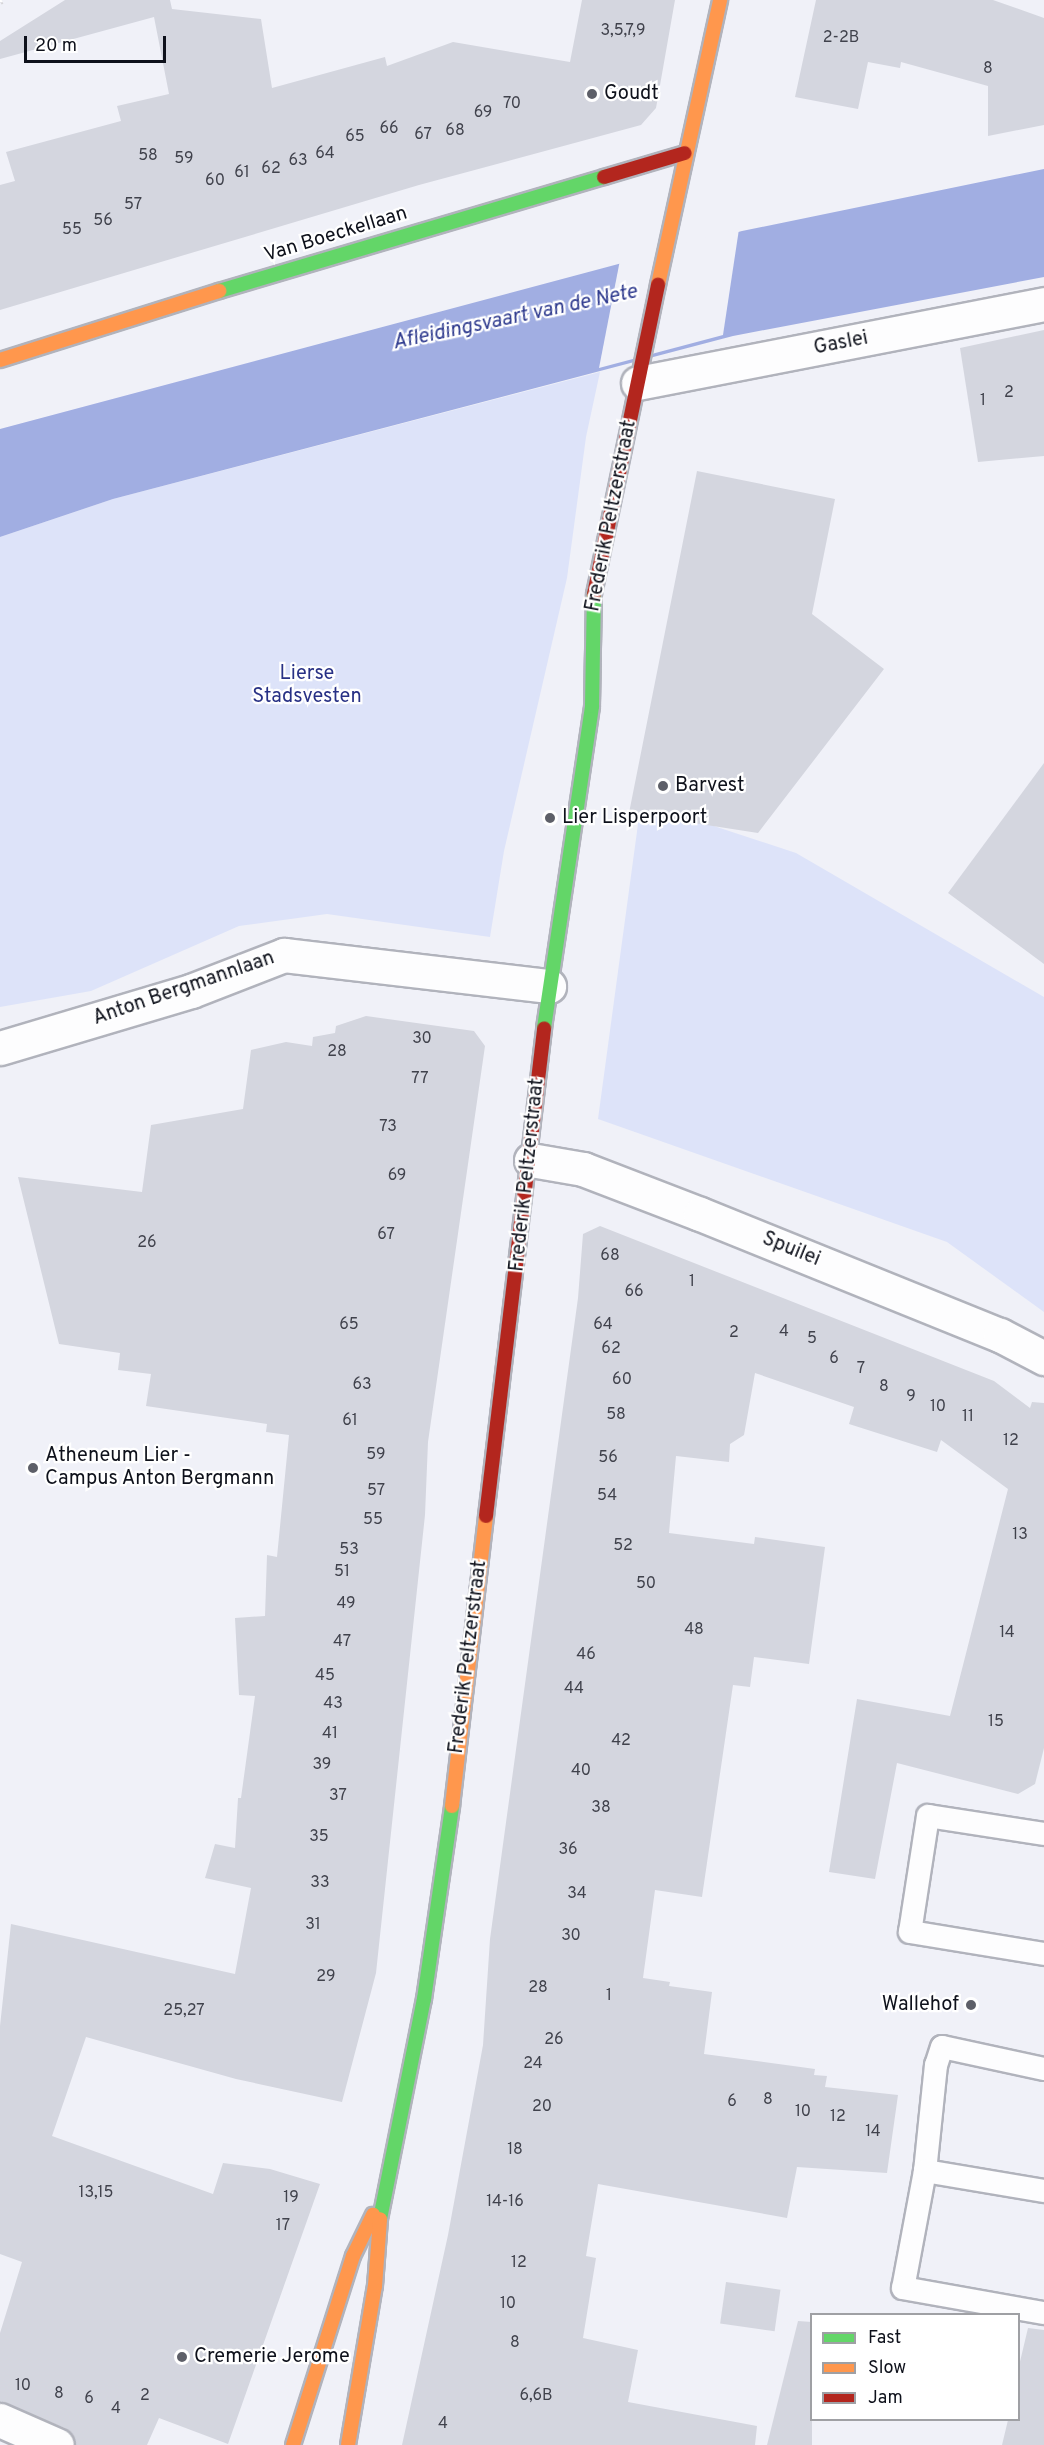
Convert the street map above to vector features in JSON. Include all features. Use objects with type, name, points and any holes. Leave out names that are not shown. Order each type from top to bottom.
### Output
[{"type":"street","name":"Frederik Peltzerstraat","points":[[348,2445],[375,2286],[381,2200],[426,1987],[531,1160],[549,986],[592,706],[591,610],[684,153],[720,0]]},
{"type":"street","name":"Van Boeckellaan","points":[[0,360],[161,308],[684,153]]},
{"type":"street","name":"Gaslei","points":[[640,373],[1044,304]]},
{"type":"street","name":"Anton Bergmannlaan","points":[[0,1048],[191,991],[284,955],[549,986]]},
{"type":"street","name":"Spuilei","points":[[531,1160],[583,1169],[647,1193],[1000,1335],[1044,1358]]},
{"type":"street","name":"Frederik Peltzerstraat","points":[[299,2438],[353,2256],[381,2200]]},
{"type":"street","points":[[0,2420],[57,2445]]},
{"type":"lane","points":[[1044,1834],[928,1816],[910,1932],[1044,1954]]},
{"type":"lane","points":[[1044,2069],[942,2047],[936,2065],[925,2171],[903,2288],[1044,2313]]},
{"type":"lane","points":[[925,2171],[1044,2191]]},
{"type":"green space","name":"Lierse Stadsvesten","points":[[600,372],[586,437],[567,578],[504,851],[490,937],[327,914],[239,926],[91,991],[0,1007],[0,537],[113,499]]},
{"type":"green space","points":[[641,802],[796,853],[1044,997],[1044,1312],[947,1242],[598,1119]]},
{"type":"water","name":"Afleidingsvaart van de Nete","points":[[1044,169],[1044,277],[733,336],[113,499],[0,537],[0,429],[742,231]]},
{"type":"pier","points":[[739,229],[723,335],[599,368],[620,260]]},
{"type":"building","points":[[65,0],[170,0],[172,9],[261,19],[272,88],[385,57],[387,66],[453,42],[570,62],[582,0],[675,0],[656,108],[641,125],[419,185],[0,310],[0,185],[15,181],[6,152],[121,121],[117,106],[169,94],[154,17],[0,59],[0,41]]},
{"type":"building","points":[[816,0],[993,0],[1044,18],[1044,125],[988,136],[988,86],[901,62],[900,68],[868,62],[858,109],[795,97]]},
{"type":"building","points":[[1044,330],[1044,456],[978,462],[960,348]]},
{"type":"building","points":[[697,471],[835,499],[812,614],[884,669],[758,833],[629,813]]},
{"type":"building","points":[[1044,763],[1044,964],[948,893]]},
{"type":"building","points":[[366,1016],[474,1031],[485,1046],[428,1442],[425,1515],[376,1973],[342,2102],[236,2079],[86,2037],[52,2136],[213,2194],[223,2163],[270,2169],[320,2184],[228,2444],[159,2418],[147,2445],[75,2445],[72,2434],[65,2428],[0,2402],[0,2333],[22,2262],[0,2254],[0,2026],[11,1924],[235,1974],[251,1888],[205,1878],[215,1844],[235,1848],[238,1798],[241,1798],[255,1696],[239,1695],[235,1618],[265,1616],[267,1555],[277,1557],[289,1435],[266,1432],[267,1424],[146,1406],[151,1374],[118,1370],[120,1353],[59,1344],[18,1177],[142,1192],[151,1125],[243,1109],[251,1050],[286,1042],[312,1046],[313,1037],[335,1033],[336,1026]]},
{"type":"building","points":[[600,1226],[994,1381],[1030,1408],[1032,1402],[1044,1403],[1044,1748],[1035,1784],[1018,1794],[897,1763],[875,1879],[829,1872],[857,1699],[950,1716],[1008,1489],[941,1440],[937,1452],[849,1424],[854,1407],[755,1373],[744,1435],[730,1444],[729,1462],[676,1456],[669,1533],[754,1544],[755,1537],[825,1547],[809,1664],[754,1657],[750,1687],[733,1685],[702,1897],[655,1890],[643,1978],[670,1982],[669,1986],[712,1992],[704,2054],[815,2069],[814,2075],[827,2076],[825,2087],[898,2095],[887,2173],[797,2167],[787,2218],[598,2184],[586,2256],[596,2258],[583,2338],[638,2350],[628,2402],[757,2426],[755,2445],[402,2445],[448,2235],[483,2045],[490,1939],[578,1298],[583,1234]]},
{"type":"building","points":[[726,2282],[780,2290],[775,2331],[720,2324]]},
{"type":"building","points":[[798,2321],[810,2322],[812,2445],[767,2445]]},
{"type":"building","points":[[1028,2328],[1044,2330],[1044,2445],[1002,2445],[1008,2421],[1020,2421],[1020,2362]]},
{"type":"traffic: fast","points":[[219,291],[604,177]]},
{"type":"traffic: fast","points":[[544,1028],[592,706],[594,594]]},
{"type":"traffic: fast","points":[[380,2219],[424,1999],[452,1806]]},
{"type":"traffic: slow","points":[[658,285],[720,0]]},
{"type":"traffic: slow","points":[[0,360],[219,291]]},
{"type":"traffic: slow","points":[[452,1806],[486,1516]]},
{"type":"traffic: slow","points":[[293,2445],[353,2256],[373,2215]]},
{"type":"traffic: slow","points":[[348,2445],[375,2286],[380,2219]]},
{"type":"traffic: jam","points":[[604,177],[685,153]]},
{"type":"traffic: jam","points":[[594,594],[658,285]]},
{"type":"traffic: jam","points":[[486,1516],[544,1028]]},
{"type":"place","name":"Goudt","points":[[592,94]]},
{"type":"place","name":"Barvest","points":[[663,786]]},
{"type":"place","name":"Lier Lisperpoort","points":[[550,818]]},
{"type":"place","name":"Atheneum Lier - Campus Anton Bergmann","points":[[33,1468]]},
{"type":"place","name":"Wallehof","points":[[971,2005]]},
{"type":"place","name":"Cremerie Jerome","points":[[182,2357]]}]
